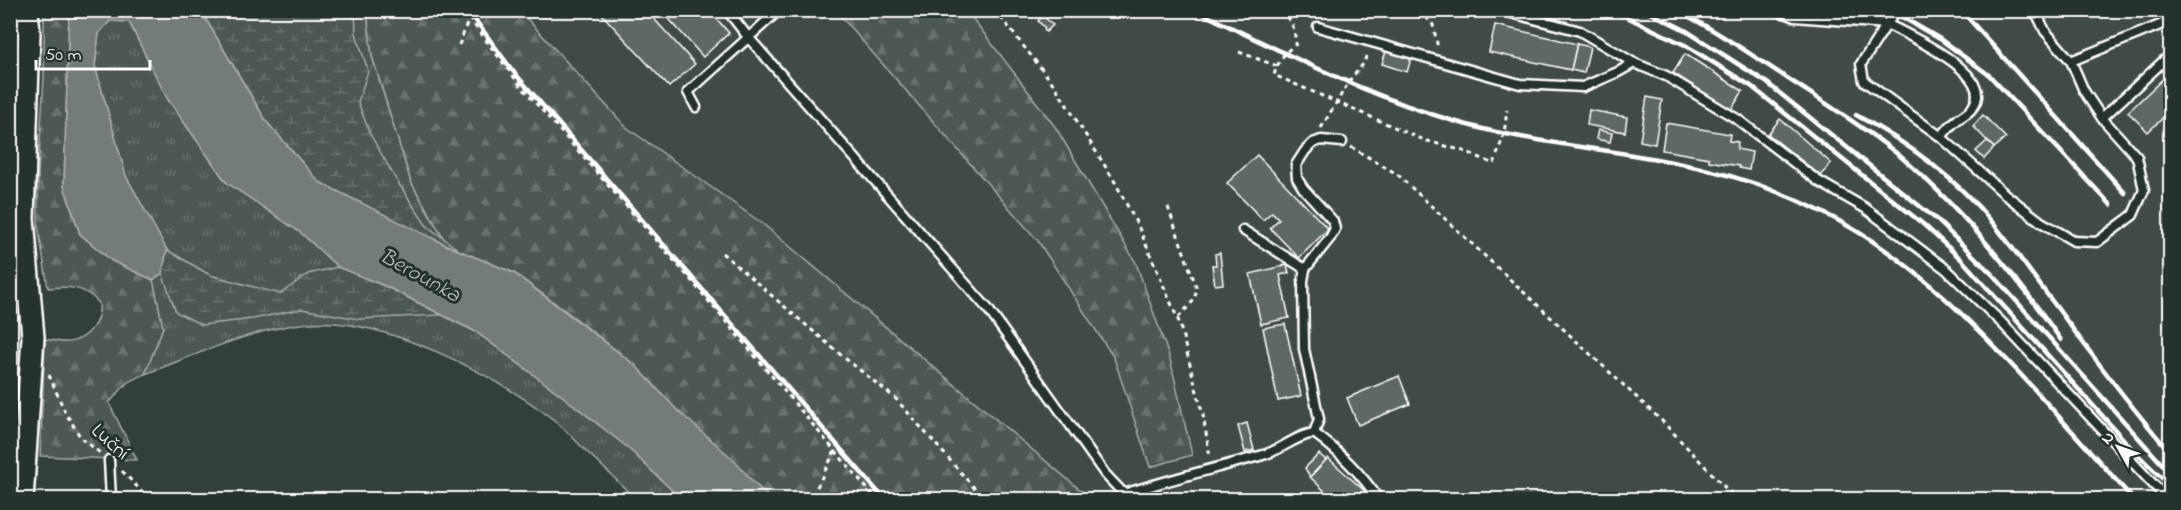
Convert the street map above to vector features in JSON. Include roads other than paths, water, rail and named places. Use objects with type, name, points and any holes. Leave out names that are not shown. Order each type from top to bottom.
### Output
[{"type":"street","points":[[22,500],[33,337],[23,219],[30,33],[27,10]]},
{"type":"lane","points":[[727,10],[748,38],[988,309],[1105,474],[1125,497],[1212,468],[1266,455],[1301,435],[1314,434],[1357,470],[1379,500]]},
{"type":"lane","points":[[696,107],[688,92],[779,10]]},
{"type":"lane","points":[[1500,10],[1580,31],[1634,63],[1666,76],[1737,120],[1818,181],[1865,208],[1946,269],[2028,350],[2168,500]]},
{"type":"lane","points":[[1776,10],[1795,17],[1887,24],[1961,66],[1972,78],[1977,93],[1975,104],[1967,114],[1955,120],[1941,137]]},
{"type":"lane","points":[[1896,10],[1862,64],[1864,81],[1941,137],[2006,195],[2041,222],[2074,240],[2097,242],[2133,215],[2144,190],[2136,158],[2102,118],[2084,91],[2071,61],[2044,31],[2035,10]]},
{"type":"lane","points":[[2071,61],[2170,21]]},
{"type":"lane","points":[[1318,27],[1520,84],[1583,87],[1634,63]]},
{"type":"lane","points":[[2102,118],[2170,55]]},
{"type":"lane","points":[[1314,434],[1319,419],[1304,349],[1305,268],[1335,229],[1333,220],[1303,188],[1297,178],[1296,165],[1313,143],[1321,140],[1342,142]]},
{"type":"lane","points":[[1243,230],[1305,268]]},
{"type":"lane","points":[[109,460],[111,500]]},
{"type":"water","name":"Berounka","points":[[69,11],[201,11],[266,121],[319,182],[448,246],[514,273],[635,365],[677,410],[733,459],[771,499],[681,499],[627,447],[476,332],[387,287],[338,267],[301,233],[226,182],[167,98],[129,22],[110,21],[99,33],[95,66],[126,176],[167,250],[162,273],[153,280],[112,261],[80,234],[64,186]]},
{"type":"railway","points":[[468,10],[512,70],[885,500]]},
{"type":"railway","points":[[1195,10],[1336,77],[1445,119],[1552,143],[1644,157],[1712,171],[1757,184],[1821,211],[1895,257],[1945,298],[2013,366],[2134,500]]},
{"type":"railway","points":[[1612,10],[1685,45],[1751,86],[1923,224],[1962,260],[2135,452],[2170,486]]},
{"type":"railway","points":[[1645,10],[1685,30],[1766,82],[1937,220],[1994,276],[2170,473]]},
{"type":"railway","points":[[1676,10],[1744,50],[1858,125],[1900,156],[1923,176],[1987,243],[2061,340]]},
{"type":"railway","points":[[1890,10],[1940,39],[1989,75],[2111,205]]},
{"type":"railway","points":[[1961,10],[2125,193]]},
{"type":"railway","points":[[1856,115],[1912,149],[1978,206],[2009,243],[2112,382],[2170,452]]}]
